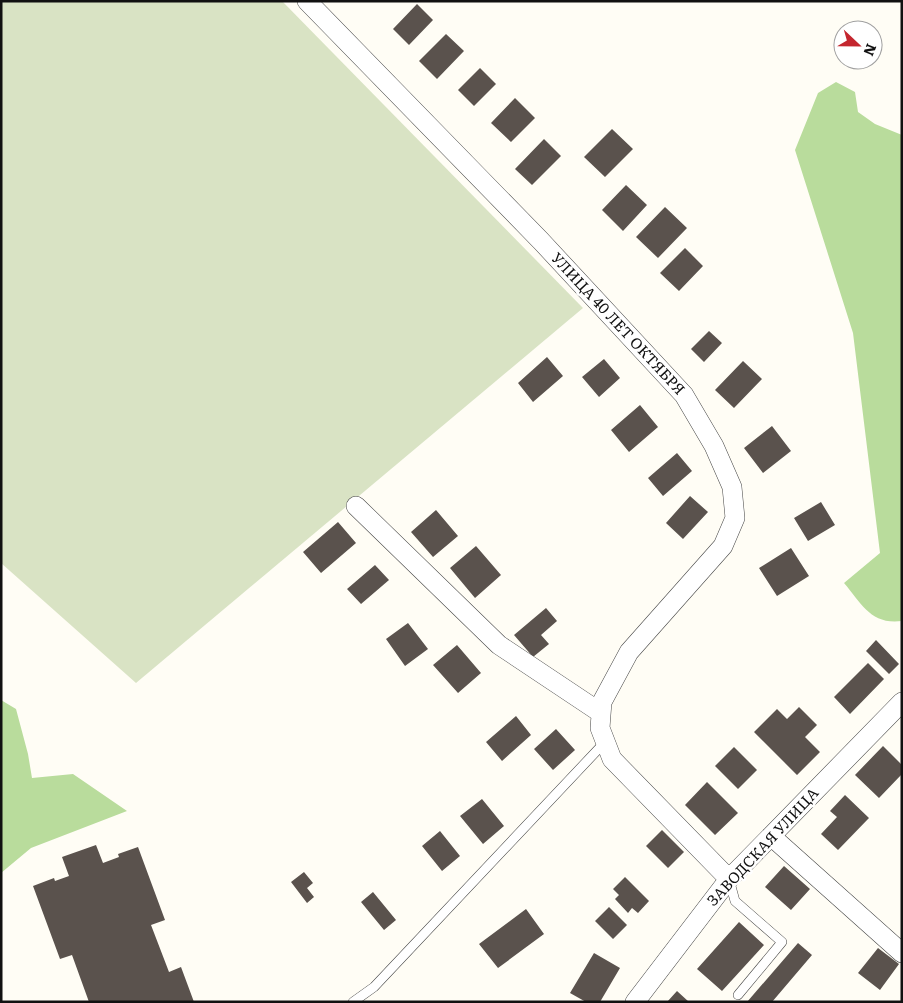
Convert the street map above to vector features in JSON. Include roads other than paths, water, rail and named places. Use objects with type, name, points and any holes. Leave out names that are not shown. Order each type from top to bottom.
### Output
[{"type":"street","name":"УЛИЦА 40 ЛЕТ ОКТЯБРЯ","points":[[307,1],[540,240],[684,395],[714,446],[732,487],[735,518],[723,546],[629,652],[602,702],[600,728],[612,759],[729,879]]},
{"type":"street","points":[[356,506],[499,645],[601,713]]},
{"type":"street","name":"ЗАВОДСКАЯ УЛИЦА","points":[[635,1002],[729,879],[902,702]]},
{"type":"street","points":[[771,836],[902,953]]},
{"type":"lane","points":[[353,1002],[374,987],[605,741]]},
{"type":"lane","points":[[729,879],[735,901],[782,942],[738,995]]}]
